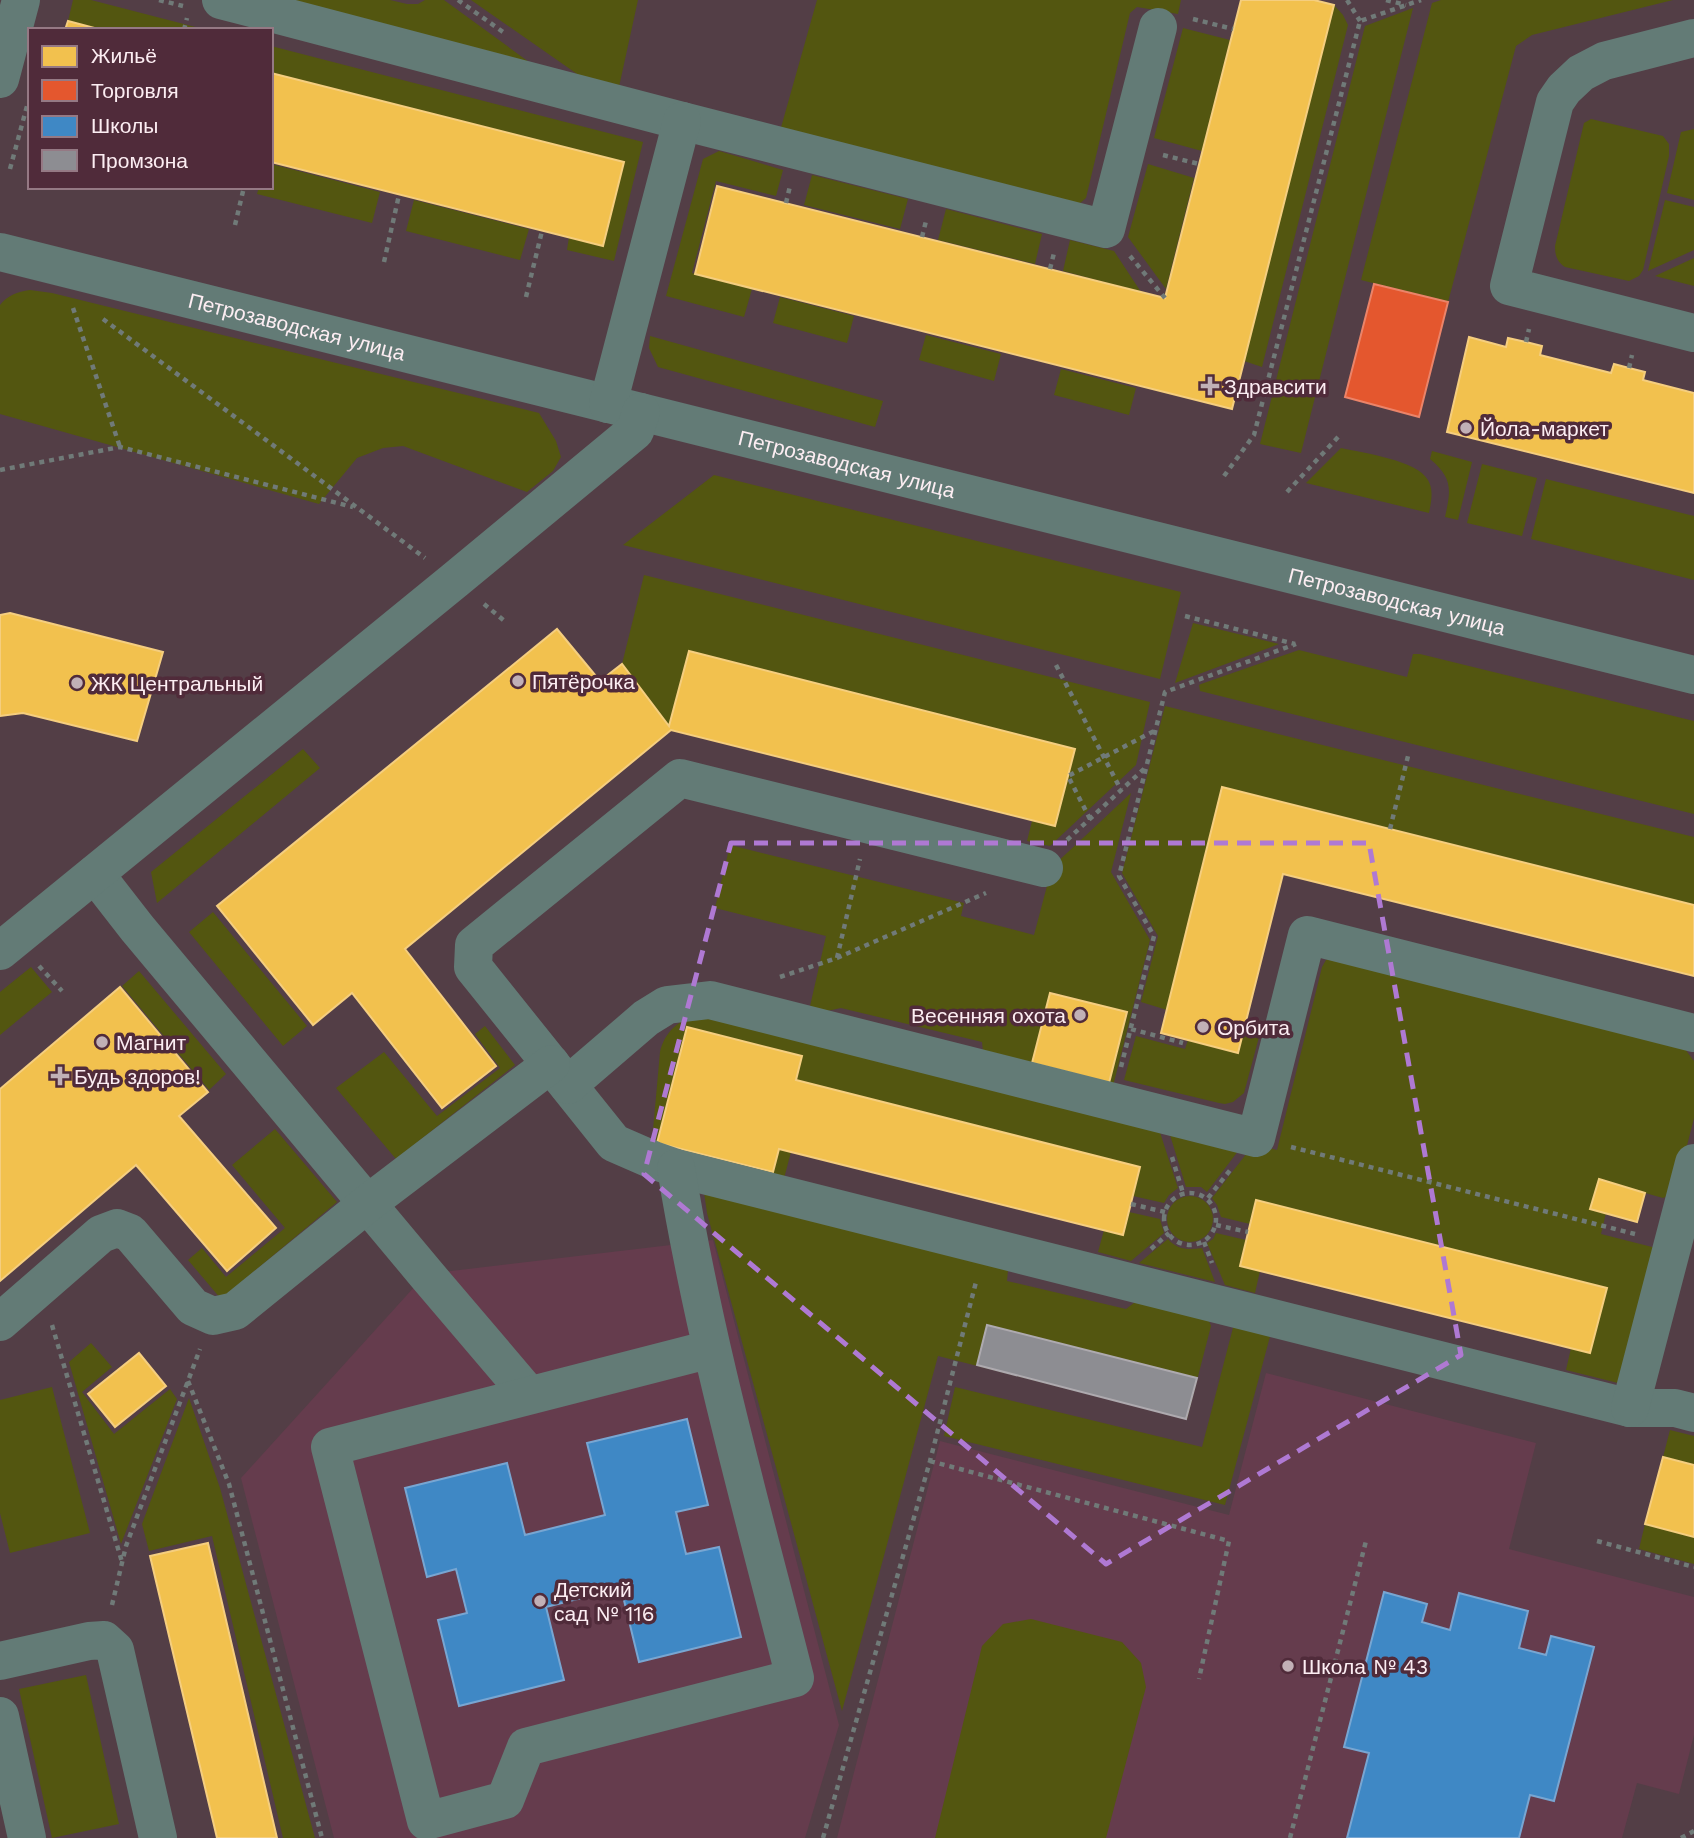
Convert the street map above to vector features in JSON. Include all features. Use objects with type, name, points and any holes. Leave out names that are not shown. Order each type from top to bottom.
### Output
[{"type":"street","points":[[0,79],[21,0]]},
{"type":"street","points":[[221,0],[1106,229],[1170,22]]},
{"type":"street","points":[[1694,38],[1604,61],[1581,74],[1564,89],[1555,102],[1509,286],[1694,333]]},
{"type":"street","points":[[16,954],[95,874],[635,431],[624,408],[682,121]]},
{"type":"street","name":"Петрозаводская улица","points":[[0,252],[1694,675]]},
{"type":"street","points":[[1044,868],[680,778],[474,944],[473,967],[614,1143],[653,1160],[1630,1408],[1675,1408],[1694,1413]]},
{"type":"street","points":[[95,874],[137,928],[529,1395]]},
{"type":"street","points":[[0,1322],[102,1234],[117,1228],[130,1233],[193,1307],[213,1316],[235,1311],[367,1204],[667,1005],[710,1000],[1256,1138],[1307,935],[1694,1032]]},
{"type":"street","points":[[1630,1408],[1694,1163]]},
{"type":"street","points":[[676,1168],[688,1243],[711,1349],[795,1678],[526,1747],[505,1800],[426,1829],[330,1447],[711,1349]]},
{"type":"street","points":[[0,1661],[89,1641],[104,1640],[115,1650],[158,1838]]},
{"type":"street","points":[[0,1716],[27,1838]]},
{"type":"path","points":[[1224,476],[1254,435],[1360,21],[1347,0]]},
{"type":"path","points":[[1386,0],[1407,5]]},
{"type":"path","points":[[1360,21],[1421,0]]},
{"type":"path","points":[[1170,22],[1233,29]]},
{"type":"path","points":[[10,169],[28,102]]},
{"type":"path","points":[[1159,154],[1199,164]]},
{"type":"path","points":[[235,225],[244,189]]},
{"type":"path","points":[[383,262],[399,195]]},
{"type":"path","points":[[526,297],[541,231]]},
{"type":"path","points":[[1128,253],[1165,298]]},
{"type":"path","points":[[72,307],[120,447]]},
{"type":"path","points":[[102,318],[455,580],[507,623]]},
{"type":"path","points":[[1526,342],[1529,329]]},
{"type":"path","points":[[1629,368],[1632,355]]},
{"type":"path","points":[[1287,492],[1339,436]]},
{"type":"path","points":[[0,470],[120,447],[358,508]]},
{"type":"path","points":[[1113,1102],[1154,936],[1119,876],[1165,692],[1296,644],[1185,616]]},
{"type":"path","points":[[1056,665],[1121,790]]},
{"type":"path","points":[[1090,819],[1068,776],[1155,731]]},
{"type":"path","points":[[1390,829],[1409,752]]},
{"type":"path","points":[[773,979],[837,958],[1044,868],[1054,853],[1145,768]]},
{"type":"path","points":[[837,958],[868,824]]},
{"type":"path","points":[[16,954],[62,991]]},
{"type":"path","points":[[1131,1029],[1183,1043]]},
{"type":"path","points":[[1256,1138],[1673,1244]]},
{"type":"path","points":[[1192,1192],[1208,1198],[1216,1213],[1216,1224],[1210,1237],[1204,1242],[1187,1245],[1169,1233],[1164,1221],[1165,1212],[1168,1203],[1175,1197],[1192,1192]]},
{"type":"path","points":[[1131,1203],[1165,1212]]},
{"type":"path","points":[[1216,1224],[1248,1233]]},
{"type":"path","points":[[822,1838],[930,1461],[985,1245]]},
{"type":"path","points":[[41,1287],[122,1563]]},
{"type":"path","points":[[104,1640],[126,1546],[213,1316]]},
{"type":"path","points":[[188,1381],[229,1484],[322,1838]]},
{"type":"path","points":[[930,1461],[1229,1541],[1199,1679]]},
{"type":"path","points":[[1290,1838],[1366,1541]]},
{"type":"path","points":[[1597,1541],[1694,1567]]},
{"type":"path","points":[[1681,1838],[1694,1830]]},
{"type":"highlighted area","points":[[731,843],[1369,843],[1461,1355],[1106,1564],[644,1174]]},
{"type":"shaded area","points":[[73,0],[91,0],[199,28],[94,28],[68,21]]},
{"type":"shaded area","points":[[251,0],[390,0],[418,4],[425,0],[444,0],[551,78]]},
{"type":"shaded area","points":[[471,0],[638,0],[617,96],[600,90]]},
{"type":"shaded area","points":[[817,0],[1181,0],[1178,14],[1137,7],[1130,13],[1086,198],[1071,211],[780,131]]},
{"type":"shaded area","points":[[1441,0],[1673,0],[1532,35],[1516,46],[1448,302],[1361,280],[1432,3]]},
{"type":"shaded area","points":[[1334,5],[1348,25],[1262,367],[1244,361]]},
{"type":"shaded area","points":[[1413,8],[1301,453],[1260,444],[1365,26]]},
{"type":"shaded area","points":[[1183,28],[1230,40],[1202,151],[1154,138]]},
{"type":"shaded area","points":[[273,47],[643,142],[614,261],[567,250],[569,237],[603,245],[624,162],[273,74]]},
{"type":"shaded area","points":[[1591,119],[1663,136],[1669,144],[1669,156],[1643,270],[1639,276],[1629,281],[1565,267],[1556,255],[1555,246],[1584,123]]},
{"type":"shaded area","points":[[1694,129],[1694,200],[1667,193],[1681,132]]},
{"type":"shaded area","points":[[719,151],[783,170],[776,196],[716,181],[692,273],[752,289],[744,317],[666,296],[703,159]]},
{"type":"shaded area","points":[[1148,164],[1194,178],[1166,289],[1128,237]]},
{"type":"shaded area","points":[[273,165],[380,192],[372,223],[257,194],[258,189],[273,189]]},
{"type":"shaded area","points":[[812,175],[908,199],[900,229],[804,205]]},
{"type":"shaded area","points":[[414,200],[529,229],[520,260],[406,231]]},
{"type":"shaded area","points":[[1665,200],[1694,207],[1694,250],[1648,271]]},
{"type":"shaded area","points":[[946,209],[1042,234],[1035,264],[938,240]]},
{"type":"shaded area","points":[[1070,240],[1114,251],[1141,292],[1063,271]]},
{"type":"shaded area","points":[[1694,258],[1694,286],[1655,276]]},
{"type":"shaded area","points":[[30,290],[52,293],[539,413],[556,441],[561,457],[553,471],[527,492],[403,446],[383,448],[357,458],[319,504],[0,414],[0,305],[13,294]]},
{"type":"shaded area","points":[[780,297],[854,316],[847,343],[773,323]]},
{"type":"shaded area","points":[[926,335],[1001,354],[994,381],[919,360]]},
{"type":"shaded area","points":[[650,336],[883,401],[875,427],[658,367],[649,348]]},
{"type":"shaded area","points":[[1061,369],[1136,388],[1129,415],[1054,395]]},
{"type":"shaded area","points":[[1341,448],[1389,458],[1422,473],[1431,488],[1429,513],[1306,483]]},
{"type":"shaded area","points":[[1432,451],[1472,462],[1458,520],[1445,517],[1448,485],[1443,472],[1430,459]]},
{"type":"shaded area","points":[[1482,464],[1537,478],[1522,536],[1467,523]]},
{"type":"shaded area","points":[[714,475],[1181,592],[1160,679],[623,545]]},
{"type":"shaded area","points":[[1546,479],[1694,516],[1694,580],[1531,539]]},
{"type":"shaded area","points":[[644,575],[1150,702],[1136,765],[1050,846],[1027,841],[1032,821],[1055,826],[1074,749],[689,651],[669,726],[622,664]]},
{"type":"shaded area","points":[[1193,623],[1279,644],[1175,683]]},
{"type":"shaded area","points":[[1299,650],[1407,677],[1413,654],[1420,654],[1694,721],[1694,814],[1200,691],[1201,684]]},
{"type":"shaded area","points":[[1165,706],[1694,837],[1694,905],[1223,787],[1167,1010],[1141,1002],[1158,936],[1122,873]]},
{"type":"shaded area","points":[[303,749],[320,768],[157,903],[151,872]]},
{"type":"shaded area","points":[[1131,793],[1111,872],[1150,940],[1110,1098],[1109,1082],[1128,1012],[1050,992],[1032,1063],[983,1051],[982,1042],[841,1008],[808,1015],[826,936],[715,908],[730,845],[964,903],[961,916],[1034,935],[1052,867]]},
{"type":"shaded area","points":[[213,912],[307,1026],[283,1046],[189,932]]},
{"type":"shaded area","points":[[1332,957],[1682,1045],[1694,1061],[1694,1118],[1676,1189],[1663,1198],[1599,1180],[1590,1208],[1606,1213],[1601,1234],[1656,1248],[1618,1383],[1566,1370],[1571,1348],[1590,1353],[1606,1288],[1257,1200],[1250,1224],[1221,1217],[1212,1198],[1254,1144],[1277,1150],[1322,967],[1326,960]]},
{"type":"shaded area","points":[[31,967],[52,992],[0,1035],[0,992]]},
{"type":"shaded area","points":[[139,971],[226,1074],[209,1090],[122,986]]},
{"type":"shaded area","points":[[709,1009],[1156,1120],[1178,1188],[1164,1203],[1133,1196],[1139,1167],[796,1080],[802,1056],[687,1027],[658,1143],[773,1172],[779,1149],[791,1152],[782,1186],[667,1157],[652,1141],[660,1052],[672,1029],[692,1015]]},
{"type":"shaded area","points":[[485,1026],[515,1065],[396,1159],[336,1088],[384,1052],[437,1116],[500,1068],[475,1034]]},
{"type":"shaded area","points":[[1243,1033],[1259,1037],[1244,1093],[1233,1102],[1219,1103],[1124,1080],[1136,1036],[1185,1049],[1188,1040]]},
{"type":"shaded area","points":[[1166,1122],[1245,1142],[1207,1192],[1201,1187],[1186,1187]]},
{"type":"shaded area","points":[[275,1129],[337,1202],[221,1299],[188,1260],[202,1248],[226,1277],[285,1228],[232,1165]]},
{"type":"shaded area","points":[[704,1192],[1008,1270],[1007,1281],[1126,1309],[1143,1296],[1209,1321],[1211,1326],[1187,1419],[938,1356],[842,1711],[707,1213]]},
{"type":"shaded area","points":[[1190,1196],[1206,1203],[1213,1219],[1206,1235],[1190,1242],[1174,1235],[1167,1219],[1174,1203]]},
{"type":"shaded area","points":[[1129,1212],[1160,1219],[1164,1233],[1131,1261],[1098,1252],[1104,1230]]},
{"type":"shaded area","points":[[1216,1233],[1246,1240],[1240,1265],[1260,1271],[1255,1293],[1225,1285],[1207,1243]]},
{"type":"shaded area","points":[[1168,1239],[1184,1248],[1202,1248],[1215,1282],[1139,1263]]},
{"type":"shaded area","name":"Детский сад № 116","points":[[713,1240],[839,1725],[805,1838],[334,1838],[241,1478],[426,1274]]},
{"type":"shaded area","points":[[1235,1320],[1272,1329],[1225,1505],[944,1436],[955,1387],[1202,1447]]},
{"type":"shaded area","points":[[91,1343],[112,1367],[82,1392],[114,1434],[170,1389],[177,1399],[121,1544],[69,1362]]},
{"type":"shaded area","name":"Школа № 43","points":[[1266,1373],[1536,1443],[1509,1549],[1694,1597],[1694,1735],[1679,1794],[1637,1783],[1622,1838],[837,1838],[940,1441],[1229,1515]]},
{"type":"shaded area","points":[[52,1387],[90,1533],[10,1553],[0,1513],[0,1400]]},
{"type":"shaded area","points":[[189,1398],[220,1488],[315,1838],[283,1838],[212,1536],[149,1551],[142,1524]]},
{"type":"shaded area","points":[[1670,1430],[1694,1436],[1694,1465],[1663,1457]]},
{"type":"shaded area","points":[[1645,1524],[1694,1537],[1694,1564],[1639,1549]]},
{"type":"shaded area","points":[[1031,1619],[1122,1642],[1141,1663],[1146,1687],[1106,1838],[935,1838],[982,1646],[1003,1624]]},
{"type":"shaded area","points":[[86,1675],[119,1824],[52,1838],[19,1689]]},
{"type":"building: Жильё","points":[[1241,0],[1314,0],[1334,5],[1232,409],[695,274],[717,186],[1165,298]]},
{"type":"building: Жильё","points":[[68,21],[94,28],[66,28]]},
{"type":"building: Жильё","points":[[273,74],[624,162],[603,246],[273,163]]},
{"type":"building: Жильё","points":[[1469,337],[1506,347],[1508,338],[1526,342],[1542,346],[1540,355],[1611,373],[1614,364],[1645,372],[1643,380],[1694,393],[1694,493],[1447,432]]},
{"type":"building: Жильё","name":"ЖК Центральный","points":[[10,613],[163,652],[137,741],[23,713],[0,716],[0,615]]},
{"type":"building: Жильё","points":[[557,629],[600,681],[622,664],[669,726],[689,651],[1075,749],[1055,826],[671,730],[405,949],[496,1066],[442,1108],[352,993],[313,1025],[217,906]]},
{"type":"building: Жильё","points":[[1222,787],[1694,905],[1694,976],[1283,874],[1238,1053],[1161,1033]]},
{"type":"building: Жильё","points":[[120,987],[208,1092],[179,1116],[276,1228],[227,1271],[136,1165],[0,1281],[0,1089]]},
{"type":"building: Жильё","points":[[1050,993],[1127,1012],[1109,1083],[1032,1063]]},
{"type":"building: Жильё","points":[[687,1027],[802,1056],[796,1080],[1140,1167],[1123,1235],[779,1149],[773,1172],[657,1143]]},
{"type":"building: Жильё","points":[[1599,1179],[1645,1193],[1637,1222],[1590,1209]]},
{"type":"building: Жильё","points":[[1256,1200],[1607,1288],[1590,1353],[1240,1266]]},
{"type":"building: Жильё","points":[[139,1353],[166,1386],[115,1427],[88,1394]]},
{"type":"building: Жильё","points":[[1663,1457],[1694,1465],[1694,1537],[1645,1524]]},
{"type":"building: Жильё","points":[[208,1543],[277,1838],[217,1838],[150,1556]]},
{"type":"building: Торговля","points":[[1374,284],[1448,302],[1419,417],[1345,397]]},
{"type":"building: Школы","points":[[687,1419],[708,1505],[676,1512],[686,1554],[719,1547],[741,1637],[639,1662],[621,1588],[546,1607],[564,1680],[459,1706],[438,1620],[467,1613],[456,1569],[427,1577],[405,1488],[507,1463],[525,1535],[605,1515],[587,1443]]},
{"type":"building: Школы","points":[[1384,1592],[1427,1604],[1422,1622],[1450,1630],[1459,1593],[1528,1611],[1519,1648],[1546,1655],[1551,1636],[1594,1647],[1554,1801],[1530,1795],[1519,1838],[1347,1838],[1369,1753],[1344,1747]]},
{"type":"building: Промзона","points":[[987,1325],[1197,1378],[1186,1419],[977,1365]]},
{"type":"place","name":"Здравсити","points":[[1210,386]]},
{"type":"place","name":"Йола-маркет","points":[[1466,428]]},
{"type":"place","name":"Пятёрочка","points":[[518,681]]},
{"type":"place","name":"ЖК Центральный","points":[[77,683]]},
{"type":"place","name":"Весенняя охота","points":[[1080,1015]]},
{"type":"place","name":"Орбита","points":[[1203,1027]]},
{"type":"place","name":"Магнит","points":[[102,1042]]},
{"type":"place","name":"Будь здоров!","points":[[60,1076]]},
{"type":"place","name":"Детский сад № 116","points":[[540,1601]]},
{"type":"place","name":"Школа № 43","points":[[1288,1666]]}]
